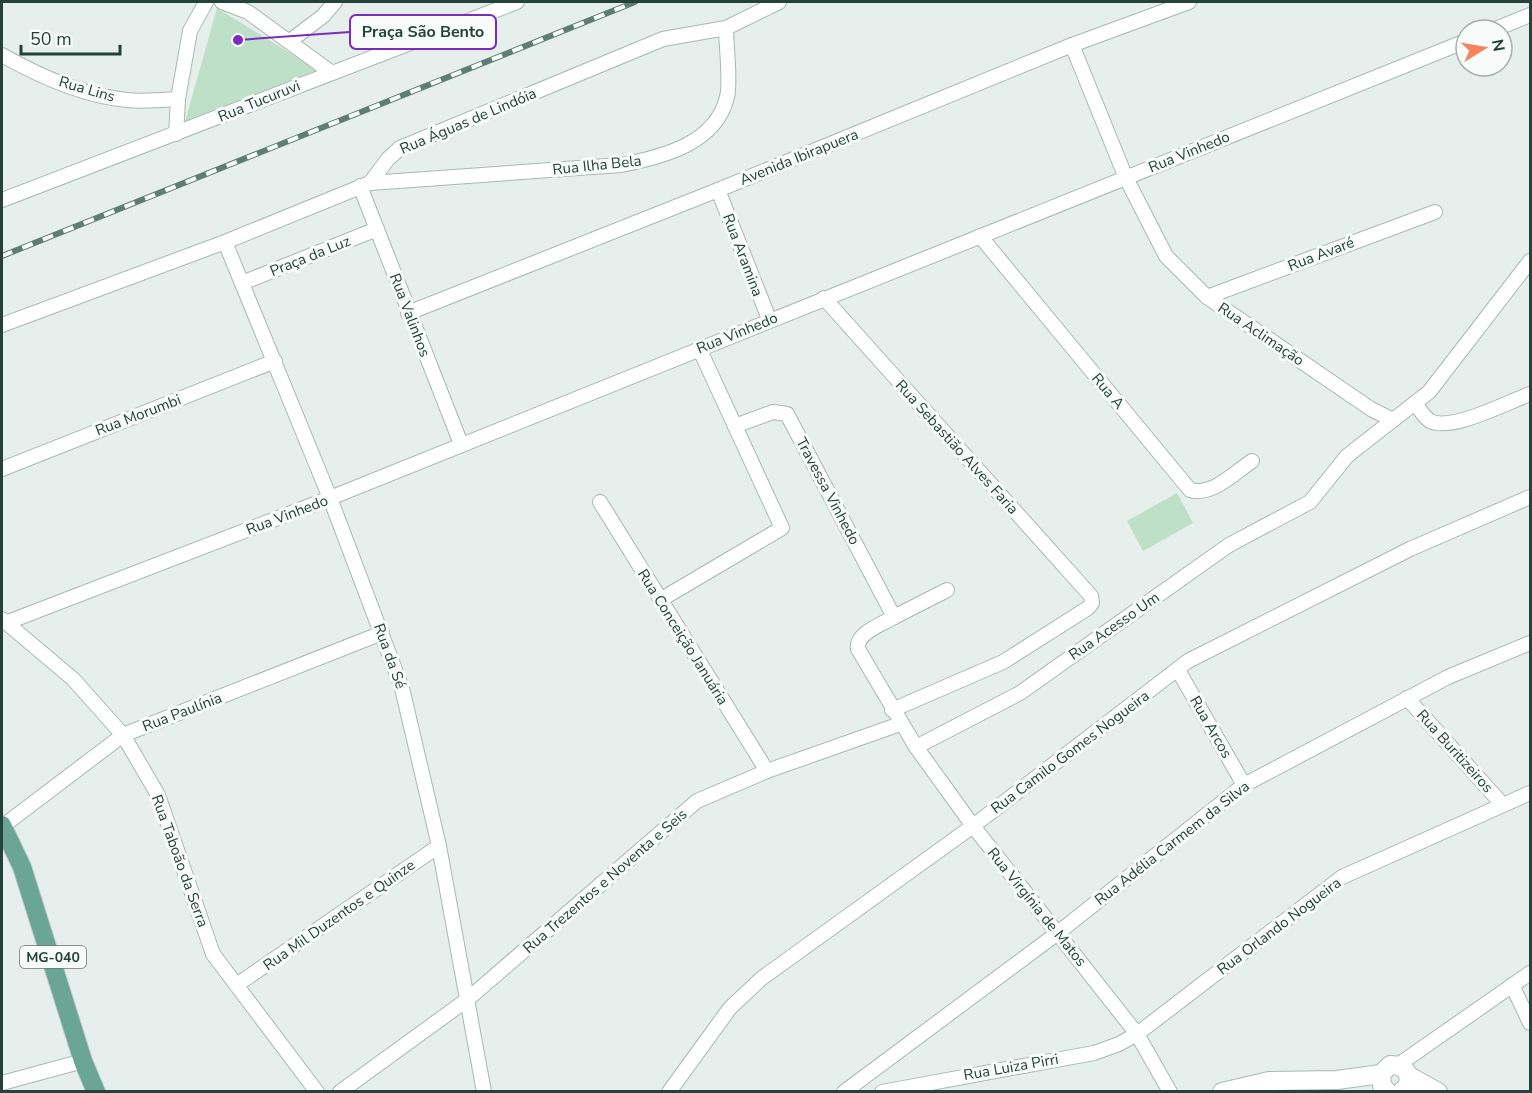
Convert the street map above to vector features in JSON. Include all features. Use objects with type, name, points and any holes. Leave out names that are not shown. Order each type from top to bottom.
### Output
[{"type":"main road","name":"MG-040","points":[[2,825],[22,867],[83,1061],[96,1092]]},
{"type":"street","points":[[177,134],[178,99],[190,31],[206,2]]},
{"type":"street","points":[[222,2],[248,12],[332,73]]},
{"type":"street","points":[[290,41],[323,16],[335,2]]},
{"type":"street","name":"Rua Tucuruvi","points":[[2,200],[517,2]]},
{"type":"street","name":"Rua Águas de Lindóia","points":[[365,184],[400,148],[663,39],[726,28],[779,2]]},
{"type":"street","name":"Avenida Ibirapuera","points":[[408,313],[718,190],[1072,45],[1189,2]]},
{"type":"street","points":[[1514,21],[1530,15]]},
{"type":"street","name":"Rua Ilha Bela","points":[[365,184],[621,165],[655,159],[688,146],[711,128],[727,97],[726,28]]},
{"type":"street","name":"Rua Aclimação","points":[[1072,45],[1126,178],[1166,256],[1207,297],[1371,409],[1393,420]]},
{"type":"street","name":"Rua Vinhedo","points":[[5,621],[330,498],[1454,46]]},
{"type":"street","name":"Rua Lins","points":[[2,55],[33,73],[78,88],[127,100],[178,99]]},
{"type":"street","points":[[2,325],[225,242],[365,184]]},
{"type":"street","name":"Rua Valinhos","points":[[365,184],[377,229],[408,313],[461,444]]},
{"type":"street","name":"Rua Aramina","points":[[718,190],[769,320]]},
{"type":"street","name":"Rua Avaré","points":[[1207,297],[1435,212]]},
{"type":"street","name":"Praça da Luz","points":[[242,283],[377,229]]},
{"type":"street","name":"Rua A","points":[[980,236],[1190,490],[1199,492],[1211,490],[1252,460]]},
{"type":"street","name":"Rua da Sé","points":[[225,242],[330,498],[402,688],[439,846],[484,1092]]},
{"type":"street","points":[[1393,420],[1429,392],[1528,270]]},
{"type":"street","name":"Rua Sebastião Alves Faria","points":[[824,298],[1091,596],[1092,603],[1088,608],[1003,662],[892,710]]},
{"type":"street","points":[[660,600],[780,531],[782,525],[699,348]]},
{"type":"street","name":"Rua Morumbi","points":[[2,469],[275,362]]},
{"type":"street","points":[[1415,403],[1427,420],[1437,424],[1454,423],[1530,394]]},
{"type":"street","name":"Travessa Vinhedo","points":[[735,426],[773,412],[787,414],[894,617]]},
{"type":"street","name":"Rua Acesso Um","points":[[916,747],[1020,693],[1229,545],[1310,502],[1347,456],[1393,420]]},
{"type":"street","name":"Rua Camilo Gomes Nogueira","points":[[669,1092],[730,1008],[762,978],[973,826],[1188,662],[1410,549],[1530,497]]},
{"type":"street","name":"Rua Conceição Januária","points":[[600,502],[767,771]]},
{"type":"street","points":[[900,724],[857,644],[860,637],[947,590]]},
{"type":"street","name":"Rua Taboão da Serra","points":[[5,621],[74,679],[123,735],[158,795],[213,954],[238,984],[317,1092]]},
{"type":"street","name":"Rua Paulínia","points":[[2,825],[123,735],[382,633]]},
{"type":"street","name":"Rua Adélia Carmem da Silva","points":[[844,1092],[1059,932],[1244,784],[1448,677],[1530,644]]},
{"type":"street","name":"Rua Arcos","points":[[1178,670],[1244,784]]},
{"type":"street","name":"Rua Buritizeiros","points":[[1407,698],[1502,804]]},
{"type":"street","name":"Rua Virgínia de Matos","points":[[900,724],[973,826],[1059,932],[1137,1034],[1170,1092]]},
{"type":"street","name":"Rua Trezentos e Noventa e Seis","points":[[340,1092],[468,999],[697,801],[767,771],[900,724]]},
{"type":"street","name":"Rua Orlando Nogueira","points":[[1137,1034],[1342,878],[1530,792]]},
{"type":"street","name":"Rua Mil Duzentos e Quinze","points":[[238,984],[439,846]]},
{"type":"street","points":[[1403,1078],[1512,985],[1530,973]]},
{"type":"street","points":[[1512,985],[1530,1023]]},
{"type":"street","name":"Rua Luiza Pirri","points":[[882,1092],[957,1076],[1094,1053],[1119,1044],[1137,1034]]},
{"type":"street","points":[[2,1083],[83,1061]]},
{"type":"street","points":[[1222,1092],[1269,1082],[1337,1080],[1385,1086],[1390,1065],[1403,1078],[1438,1092]]},
{"type":"street","points":[[948,1092],[957,1076]]},
{"type":"green space","points":[[217,8],[321,72],[185,122]]},
{"type":"green space","points":[[1177,493],[1193,523],[1143,551],[1127,521]]},
{"type":"railway","points":[[2,256],[635,2]]},
{"type":"place","name":"Praça São Bento","points":[[238,40]]}]
